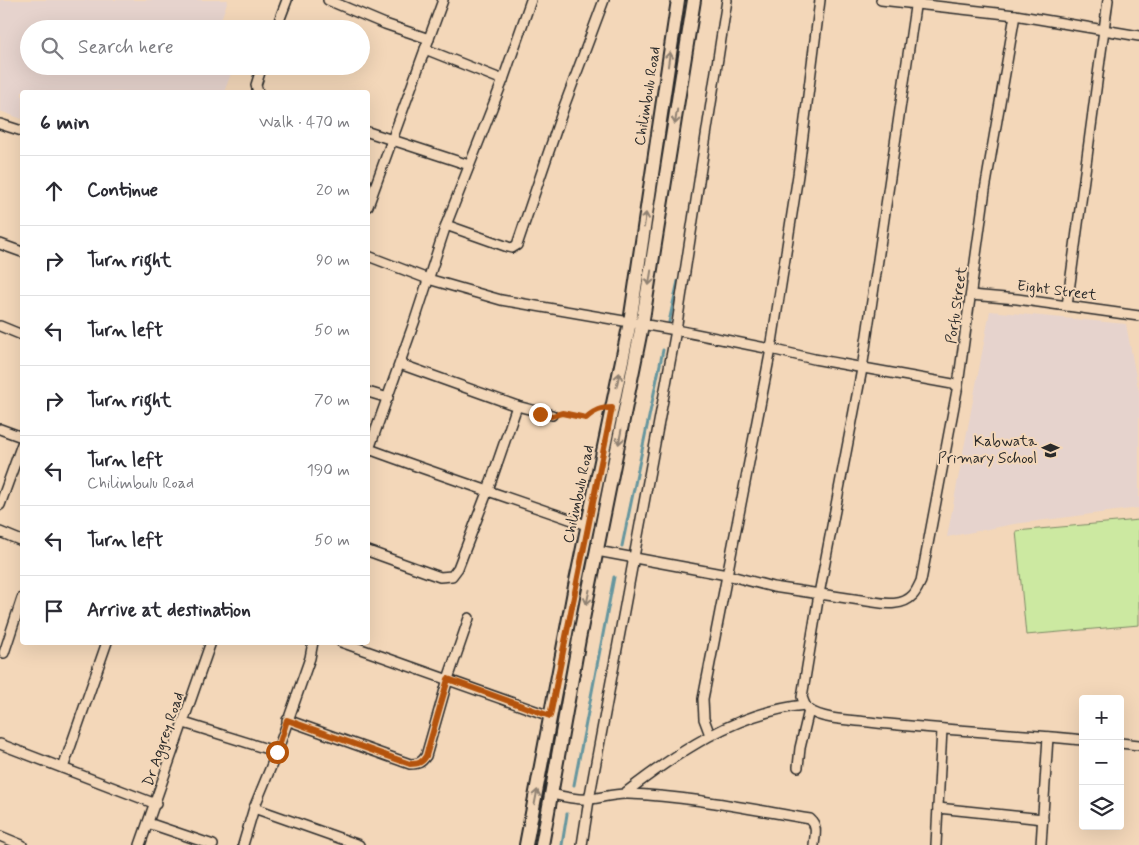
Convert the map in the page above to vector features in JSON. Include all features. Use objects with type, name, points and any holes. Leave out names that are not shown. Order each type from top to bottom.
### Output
[{"type":"main road","name":"Chilimbulu Road","points":[[526,845],[575,586],[612,408],[636,324],[678,0]]},
{"type":"main road","name":"Chilimbulu Road","points":[[542,845],[597,551],[694,0]]},
{"type":"street","points":[[279,20],[287,0]]},
{"type":"street","points":[[328,0],[385,24],[429,39]]},
{"type":"street","points":[[370,200],[442,0]]},
{"type":"street","points":[[370,445],[400,364],[446,225],[503,80],[531,0]]},
{"type":"street","points":[[446,225],[508,247],[512,248],[517,245],[565,104],[604,0]]},
{"type":"street","points":[[582,845],[676,330],[727,0]]},
{"type":"street","points":[[710,735],[704,719],[703,699],[771,348],[798,175],[820,0]]},
{"type":"street","points":[[880,0],[916,2],[1015,15],[1139,36]]},
{"type":"street","points":[[1067,306],[1108,0]]},
{"type":"street","points":[[798,767],[807,708],[802,697],[862,369],[916,2]]},
{"type":"street","name":"Porfu Street","points":[[820,594],[890,604],[913,596],[921,581],[958,385],[985,190],[1015,15]]},
{"type":"street","points":[[425,49],[503,80]]},
{"type":"street","points":[[257,90],[256,86],[259,75]]},
{"type":"street","points":[[0,124],[20,130]]},
{"type":"street","points":[[370,133],[469,165]]},
{"type":"street","points":[[0,244],[20,251]]},
{"type":"street","points":[[370,257],[428,279],[501,300],[676,330],[771,348],[814,360],[958,385]]},
{"type":"street","name":"Eight Street","points":[[971,295],[1139,316]]},
{"type":"street","points":[[0,326],[20,334]]},
{"type":"street","points":[[400,364],[517,406],[552,416]]},
{"type":"street","points":[[370,393],[388,398]]},
{"type":"street","points":[[370,552],[440,577],[452,576],[458,568],[488,490],[517,406]]},
{"type":"street","points":[[0,429],[20,436]]},
{"type":"street","points":[[0,504],[20,449]]},
{"type":"street","points":[[370,451],[589,526]]},
{"type":"street","points":[[0,532],[20,540]]},
{"type":"street","points":[[597,551],[727,575],[773,587],[820,594]]},
{"type":"street","points":[[4,653],[20,604]]},
{"type":"street","points":[[287,720],[410,764],[422,762],[426,756],[448,679],[470,618]]},
{"type":"street","points":[[63,768],[106,645]]},
{"type":"street","name":"Dr Aggrey Road","points":[[140,845],[156,804],[210,645]]},
{"type":"street","points":[[243,845],[254,808],[277,752],[310,658],[312,645]]},
{"type":"street","points":[[350,645],[550,716]]},
{"type":"street","points":[[625,794],[659,767],[710,735],[741,720],[772,710],[807,708],[834,718],[1079,740]]},
{"type":"street","points":[[184,723],[277,752]]},
{"type":"street","points":[[936,845],[942,729]]},
{"type":"street","points":[[1040,845],[1048,737]]},
{"type":"street","points":[[1124,743],[1139,745]]},
{"type":"street","points":[[0,744],[156,804]]},
{"type":"street","points":[[552,794],[589,800],[625,794],[692,800],[810,818],[816,827],[814,845]]},
{"type":"street","points":[[254,808],[359,845]]},
{"type":"street","points":[[938,808],[1043,818]]},
{"type":"street","points":[[148,823],[213,845]]},
{"type":"street","points":[[0,836],[22,845]]},
{"type":"path","points":[[552,416],[562,413],[586,418],[600,408],[612,408]]},
{"type":"shaded area","points":[[0,0],[228,0],[221,20],[20,20],[20,75],[231,75],[225,90],[20,90],[20,118],[0,111]]},
{"type":"shaded area","name":"Kabwata Primary School","points":[[990,311],[1126,324],[1139,392],[1139,508],[1014,524],[947,537]]},
{"type":"green space","points":[[1139,520],[1139,625],[1026,635],[1016,531]]},
{"type":"waterway","points":[[669,322],[678,281]]},
{"type":"waterway","points":[[622,546],[663,350]]},
{"type":"waterway","points":[[574,785],[614,577]]},
{"type":"waterway","points":[[562,845],[567,814]]},
{"type":"place","name":"Kabwata Primary School","points":[[1051,450]]},
{"type":"route","points":[[277,752],[287,720],[410,764],[422,762],[426,756],[448,679],[550,716],[612,408],[600,408],[586,418],[562,413],[552,416],[540,414]]}]
